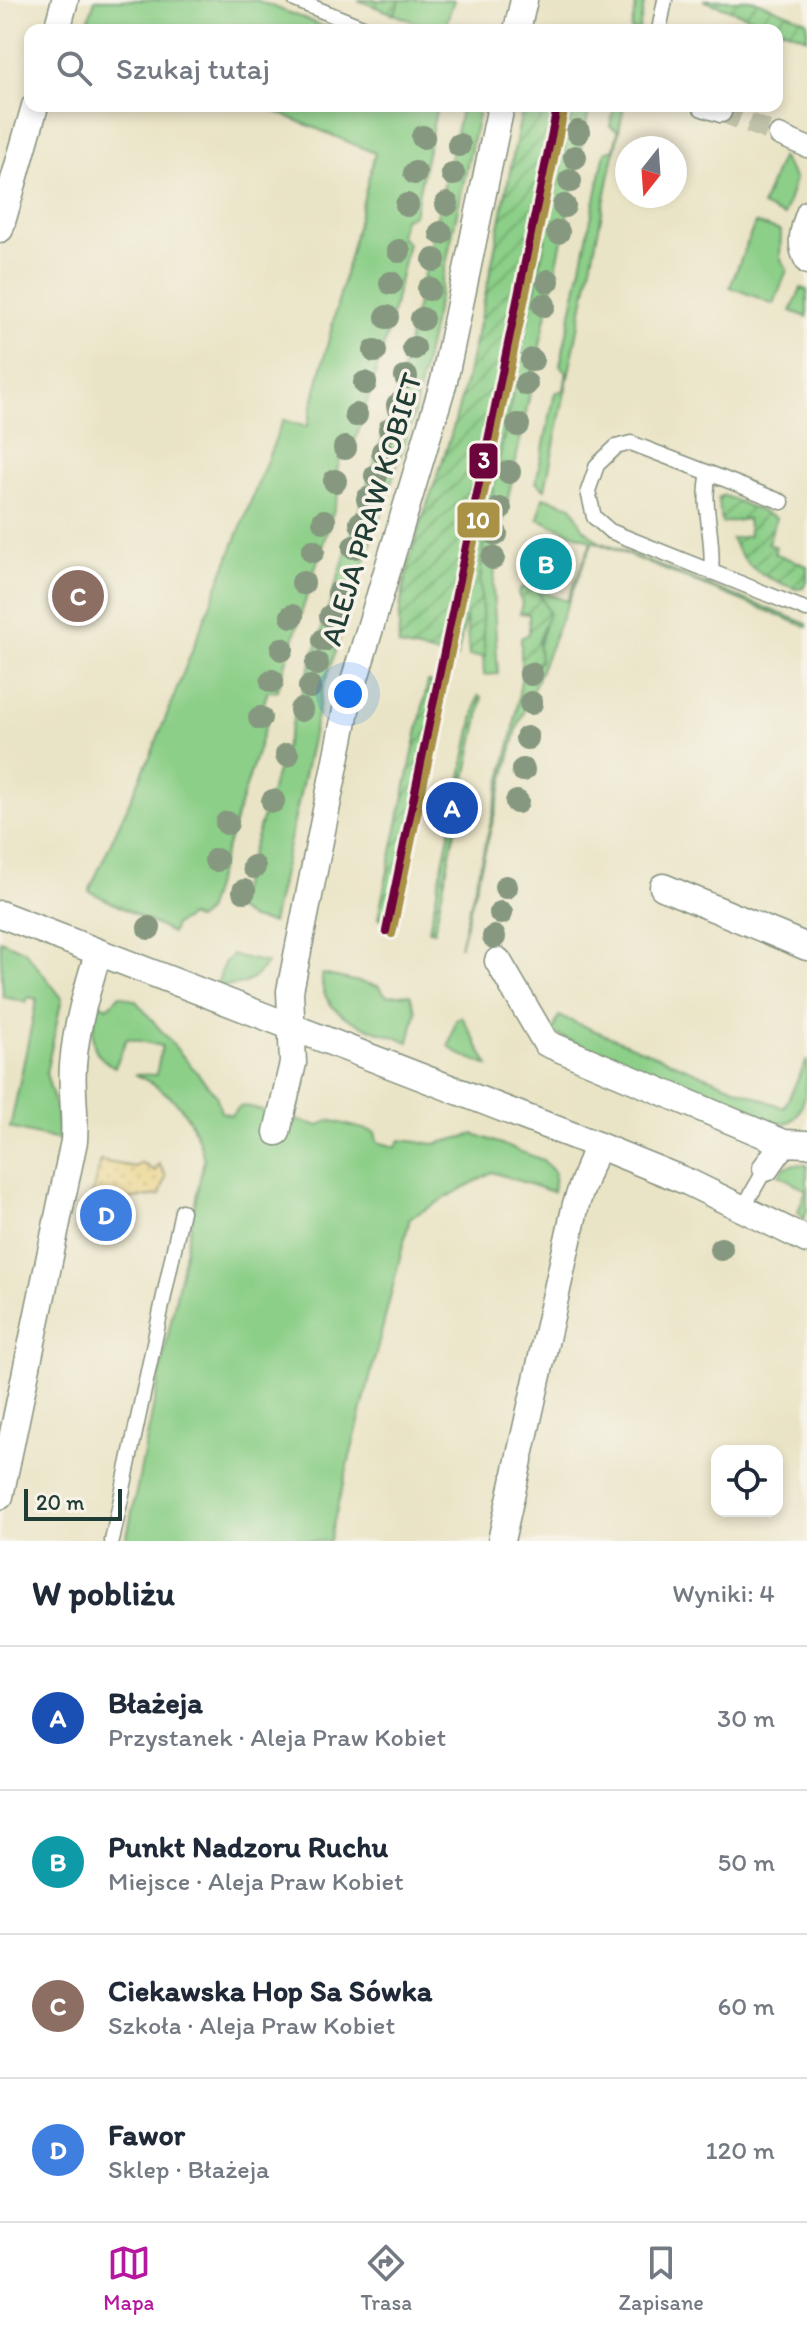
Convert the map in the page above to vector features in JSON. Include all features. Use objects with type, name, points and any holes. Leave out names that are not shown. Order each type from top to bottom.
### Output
[{"type":"street","points":[[59,24],[65,0]]},
{"type":"street","points":[[518,24],[524,0]]},
{"type":"street","points":[[0,229],[33,112]]},
{"type":"street","name":"ALEJA PRAW KOBIET","points":[[277,1132],[293,1063],[290,991],[347,705],[444,381],[500,112]]},
{"type":"street","points":[[779,135],[807,147]]},
{"type":"street","points":[[807,211],[800,229],[800,254],[807,264]]},
{"type":"street","points":[[663,887],[807,947]]},
{"type":"street","points":[[0,914],[597,1145],[688,1182],[807,1240]]},
{"type":"street","points":[[0,1496],[74,1141],[76,1107],[72,1068],[80,1016],[98,953]]},
{"type":"street","points":[[498,961],[546,1043],[801,1143]]},
{"type":"street","points":[[766,1168],[801,1143]]},
{"type":"street","points":[[501,1541],[576,1204],[597,1145]]},
{"type":"lane","points":[[295,0],[355,24]]},
{"type":"lane","points":[[660,24],[665,0]]},
{"type":"lane","points":[[782,502],[631,443],[608,453],[597,465],[588,491],[594,517],[610,531],[807,610]]},
{"type":"lane","points":[[709,473],[704,490],[713,557],[711,572]]},
{"type":"lane","points":[[742,1210],[766,1168]]},
{"type":"lane","points":[[112,1541],[182,1211]]},
{"type":"green space","points":[[95,0],[256,0],[318,24],[87,24]]},
{"type":"green space","points":[[358,0],[400,0],[394,14]]},
{"type":"green space","points":[[400,0],[454,0],[446,24],[419,24],[394,14]]},
{"type":"green space","points":[[637,0],[645,0],[640,24],[632,24]]},
{"type":"green space","points":[[703,0],[754,0],[807,21],[807,38],[783,29],[783,24],[769,24]]},
{"type":"green space","points":[[276,112],[436,112],[414,215],[404,218],[400,236],[408,243],[389,328],[351,456],[341,456],[336,475],[343,480],[277,691],[268,691],[262,709],[269,715],[206,912],[197,920],[190,916],[175,925],[172,933],[89,891],[152,752],[283,420],[307,427],[375,153]]},
{"type":"green space","points":[[461,112],[479,112],[413,417],[323,688],[272,923],[251,919],[234,908],[399,384]]},
{"type":"green space","points":[[522,112],[572,112],[485,526],[480,581],[485,657],[469,656],[466,617],[457,658],[399,646],[399,618],[409,563],[453,428],[491,268]]},
{"type":"green space","points":[[572,112],[589,112],[497,551],[493,588],[498,674],[484,675],[480,581],[485,526]]},
{"type":"green space","points":[[613,112],[623,112],[617,136],[618,131],[610,126]]},
{"type":"green space","points":[[615,144],[545,489],[536,482],[555,393],[564,390],[567,372],[560,366],[605,152],[614,149]]},
{"type":"green space","points":[[781,157],[795,179],[784,216],[762,206]]},
{"type":"green space","points":[[755,223],[781,231],[780,257],[787,270],[774,304],[730,287]]},
{"type":"green space","points":[[801,288],[807,290],[807,317],[791,311]]},
{"type":"green space","points":[[723,495],[776,518],[768,543],[776,547],[774,553],[807,566],[807,581],[803,588],[796,589],[765,576],[744,559],[731,539],[749,536],[747,519],[722,523],[718,499]]},
{"type":"green space","points":[[543,497],[572,506],[583,528],[599,542],[807,624],[807,627],[593,541],[517,729],[460,947],[514,727],[521,680],[527,677],[543,634],[545,611],[538,591],[567,601],[592,541],[538,519]]},
{"type":"green space","points":[[522,587],[538,591],[549,613],[538,641],[540,661],[521,680],[521,638],[529,634],[529,614],[520,613],[522,602],[518,594]]},
{"type":"green space","points":[[428,682],[441,685],[390,920],[378,918]]},
{"type":"green space","points":[[478,696],[482,697],[479,716],[434,931],[429,930]]},
{"type":"green space","points":[[0,940],[24,950],[62,998],[46,1073],[56,1108],[59,1140],[10,1128],[37,999],[28,997],[26,1002],[3,997]]},
{"type":"green space","points":[[232,955],[267,963],[246,982],[233,986],[217,985],[224,963]]},
{"type":"green space","points":[[322,974],[378,986],[387,996],[410,994],[416,1012],[409,1042],[365,1027],[339,1012],[323,990]]},
{"type":"green space","points":[[120,995],[136,1001],[216,1095],[221,1112],[231,1115],[239,1107],[246,1106],[319,1126],[329,1120],[375,1132],[377,1142],[396,1147],[400,1140],[435,1144],[475,1134],[543,1160],[555,1173],[553,1192],[492,1172],[410,1218],[329,1541],[126,1541],[204,1159],[200,1143],[181,1108],[162,1090],[135,1074],[156,1075],[162,1046],[127,1038],[115,1067],[105,1061],[95,1048],[93,1031],[98,1003],[108,1007]]},
{"type":"green space","points":[[559,1016],[784,1108],[807,1060],[807,1080],[800,1111],[787,1123],[777,1124],[552,1033]]},
{"type":"green space","points":[[462,1017],[489,1066],[459,1054],[449,1046],[456,1019]]},
{"type":"green space","points":[[807,1165],[807,1210],[804,1219],[798,1212],[806,1190],[779,1175],[785,1167]]},
{"type":"sand","points":[[100,1161],[135,1167],[141,1163],[155,1171],[159,1164],[166,1176],[160,1195],[125,1199],[92,1196]]},
{"type":"tunnel","points":[[721,112],[779,135]]},
{"type":"transit line","name":"3","points":[[386,931],[556,112]]},
{"type":"transit line","name":"10","points":[[392,934],[564,112]]},
{"type":"place","name":"Punkt Nadzoru Ruchu","points":[[546,564]]},
{"type":"place","name":"Ciekawska Hop Sa Sówka","points":[[78,596]]},
{"type":"place","name":"Błażeja","points":[[452,808]]},
{"type":"place","name":"Fawor","points":[[106,1215]]}]
